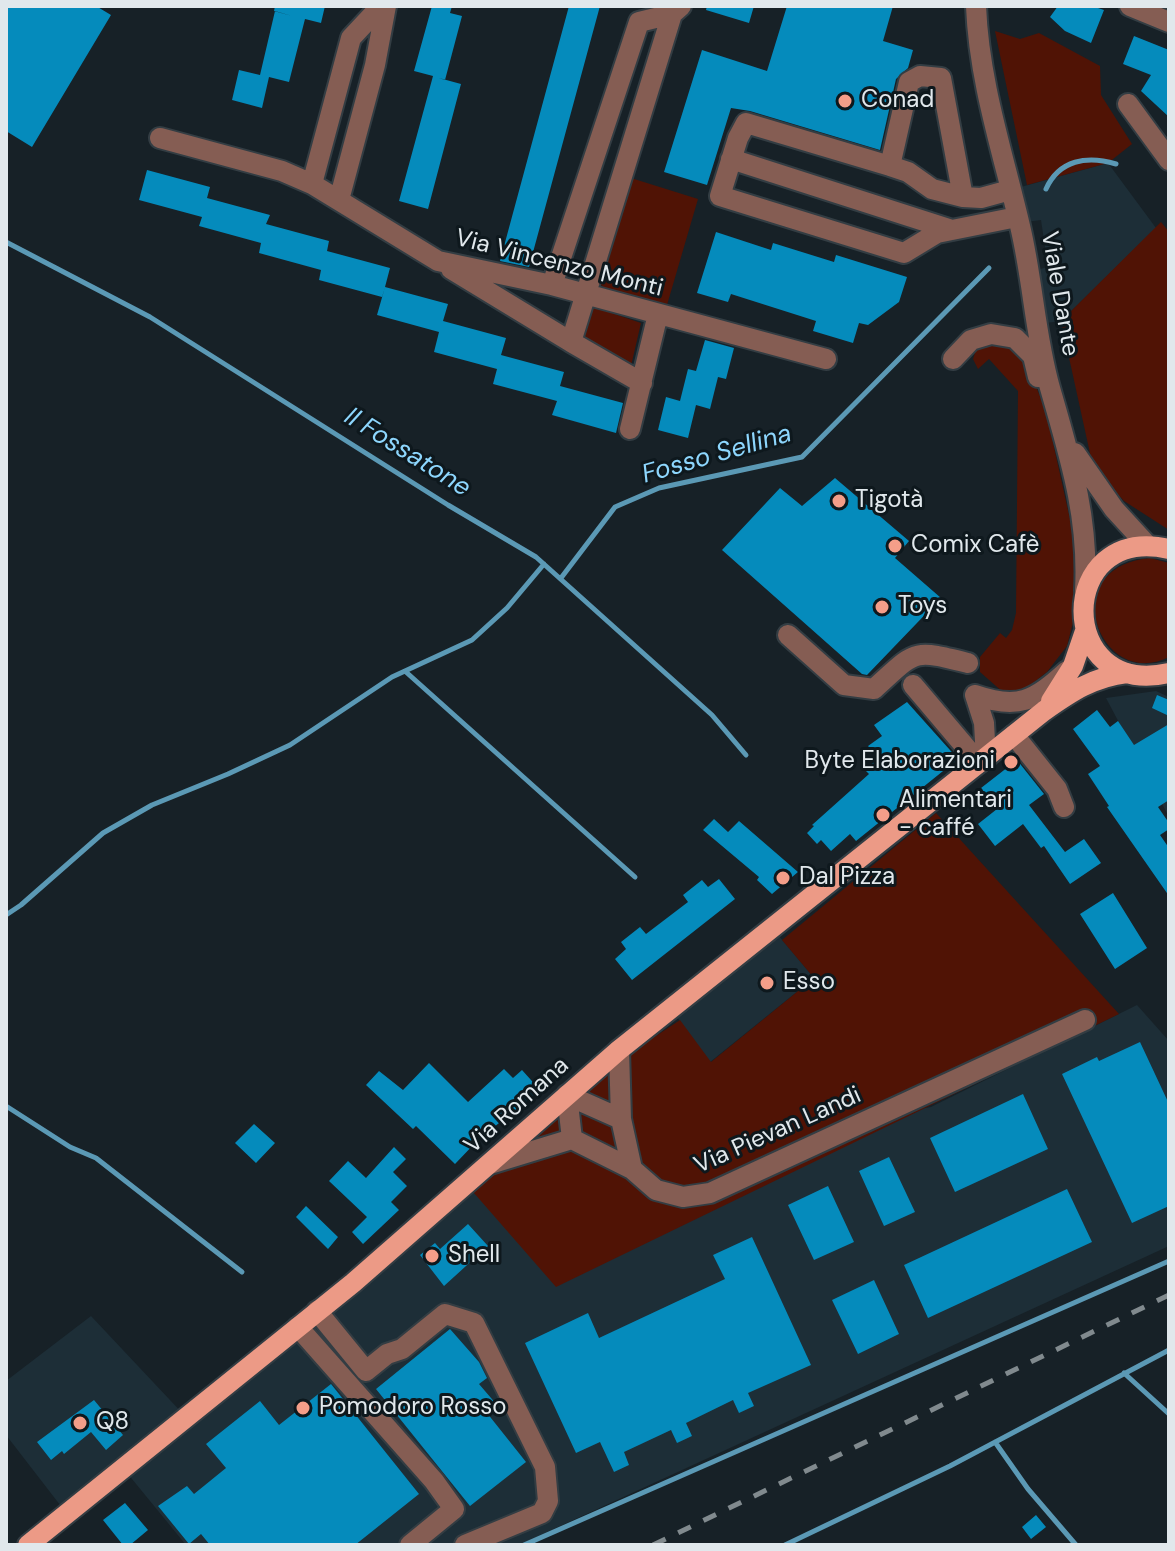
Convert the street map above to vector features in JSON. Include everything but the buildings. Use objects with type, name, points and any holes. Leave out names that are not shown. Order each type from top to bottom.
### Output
[{"type":"main road","points":[[1163,548],[1127,548],[1109,558],[1094,572],[1085,591],[1082,614],[1085,631],[1094,649],[1108,664],[1137,675],[1169,673]]},
{"type":"main road","points":[[1044,711],[1073,666],[1085,631]]},
{"type":"main road","name":"Via Romana","points":[[28,1545],[298,1327],[619,1050],[1044,711],[1079,686],[1103,676],[1137,675]]},
{"type":"street","points":[[312,184],[351,38],[384,6]]},
{"type":"street","points":[[339,200],[375,65],[384,6]]},
{"type":"street","points":[[959,6],[978,44]]},
{"type":"street","name":"Viale Dante","points":[[977,6],[978,44],[1034,293],[1049,386],[1066,439],[1083,515],[1087,552],[1085,591]]},
{"type":"street","points":[[1130,6],[1169,22]]},
{"type":"street","points":[[552,285],[639,22],[677,10]]},
{"type":"street","points":[[571,342],[677,10]]},
{"type":"street","points":[[890,166],[909,82],[920,76],[941,78],[963,197]]},
{"type":"street","points":[[1128,104],[1169,160]]},
{"type":"street","points":[[1010,190],[981,198],[963,197],[932,189],[908,172],[746,123],[738,138],[720,196],[904,253],[937,233],[1017,217]]},
{"type":"street","name":"Via Vincenzo Monti","points":[[160,138],[282,171],[312,184],[438,261],[552,285],[826,359]]},
{"type":"street","points":[[731,159],[955,231]]},
{"type":"street","points":[[438,261],[642,383]]},
{"type":"street","points":[[630,429],[658,314]]},
{"type":"street","points":[[953,359],[971,340],[991,334],[1015,338],[1033,356],[1036,376],[1049,386]]},
{"type":"street","points":[[1066,439],[1114,509],[1163,548]]},
{"type":"street","points":[[788,635],[844,685],[874,689],[909,657],[926,653],[968,663]]},
{"type":"street","points":[[982,761],[984,723],[975,695],[998,703],[1016,703],[1051,686],[1073,666]]},
{"type":"street","points":[[1137,675],[1169,683]]},
{"type":"street","points":[[913,685],[982,761]]},
{"type":"street","points":[[1014,735],[1057,789],[1064,807]]},
{"type":"street","name":"Via Pievan Landi","points":[[572,1139],[632,1169],[656,1190],[683,1197],[710,1193],[1085,1020]]},
{"type":"street","points":[[619,1050],[621,1119],[632,1169]]},
{"type":"street","points":[[567,1095],[621,1119]]},
{"type":"street","points":[[490,1164],[572,1139],[567,1095]]},
{"type":"street","points":[[317,1311],[366,1371]]},
{"type":"street","points":[[349,1384],[387,1354],[402,1349],[445,1314],[474,1323],[545,1467],[548,1501],[542,1513],[465,1545]]},
{"type":"street","points":[[298,1327],[434,1481],[454,1509],[410,1545]]},
{"type":"shaded area","points":[[995,31],[1020,39],[1039,33],[1100,66],[1101,95],[1132,144],[1108,163],[1027,185]]},
{"type":"shaded area","points":[[1108,163],[1156,228],[1061,321],[1038,324],[1029,272],[1048,267],[1041,220],[1019,223],[1010,190]]},
{"type":"shaded area","points":[[631,178],[698,199],[667,305],[607,290],[600,284]]},
{"type":"shaded area","points":[[1161,222],[1169,232],[1169,530],[1124,501],[1093,467],[1061,321]]},
{"type":"shaded area","points":[[594,307],[641,323],[631,366],[584,339]]},
{"type":"shaded area","points":[[990,339],[1011,345],[1024,357],[1046,411],[1076,546],[1079,599],[1067,646],[1047,672],[1020,693],[1005,694],[980,672],[980,657],[1000,633],[1006,638],[1012,630],[1016,613],[1018,391],[989,359],[978,369],[973,359],[977,347]]},
{"type":"shaded area","points":[[1150,558],[1169,563],[1169,657],[1144,663],[1123,658],[1107,643],[1097,624],[1095,603],[1102,582],[1120,566]]},
{"type":"shaded area","points":[[1156,691],[1169,697],[1169,817],[1106,698]]},
{"type":"shaded area","points":[[936,813],[1119,1014],[556,1287],[467,1185],[567,1095],[680,1020],[711,1062],[814,978],[782,940]]},
{"type":"shaded area","points":[[773,929],[814,978],[710,1062],[671,1009]]},
{"type":"shaded area","points":[[1137,1005],[1169,1041],[1169,1246],[519,1545],[186,1545],[123,1468],[67,1514],[6,1435],[6,1381],[91,1316],[185,1416],[467,1185],[931,1107]]},
{"type":"waterway","name":"Fosso Sellina","points":[[1046,189],[1058,172],[1075,162],[1095,160],[1116,164]]},
{"type":"waterway","name":"Il Fossatone","points":[[6,242],[150,317],[536,557],[712,715],[746,755]]},
{"type":"waterway","name":"Fosso Sellina","points":[[561,578],[615,507],[659,488],[802,457],[989,268]]},
{"type":"waterway","points":[[6,915],[103,833],[152,805],[290,745],[392,677],[472,640],[507,608],[544,564]]},
{"type":"waterway","points":[[406,672],[635,877]]},
{"type":"waterway","points":[[6,1106],[70,1147],[96,1158],[242,1272]]},
{"type":"waterway","points":[[524,1545],[1169,1261]]},
{"type":"waterway","points":[[785,1545],[950,1466],[1169,1350]]},
{"type":"waterway","points":[[1124,1373],[1169,1414]]},
{"type":"waterway","points":[[995,1442],[1028,1489],[1076,1545]]},
{"type":"railway","points":[[653,1545],[1169,1295]]},
{"type":"place","name":"Conad","points":[[845,101]]},
{"type":"place","name":"Tigotà","points":[[839,501]]},
{"type":"place","name":"Comix Cafè","points":[[895,546]]},
{"type":"place","name":"Toys","points":[[882,607]]},
{"type":"place","name":"Byte Elaborazioni","points":[[1011,762]]},
{"type":"place","name":"Alimentari - caffé","points":[[883,815]]},
{"type":"place","name":"Dal Pizza","points":[[783,878]]},
{"type":"place","name":"Esso","points":[[767,983]]},
{"type":"place","name":"Shell","points":[[432,1256]]},
{"type":"place","name":"Pomodoro Rosso","points":[[303,1408]]},
{"type":"place","name":"Q8","points":[[80,1423]]}]
